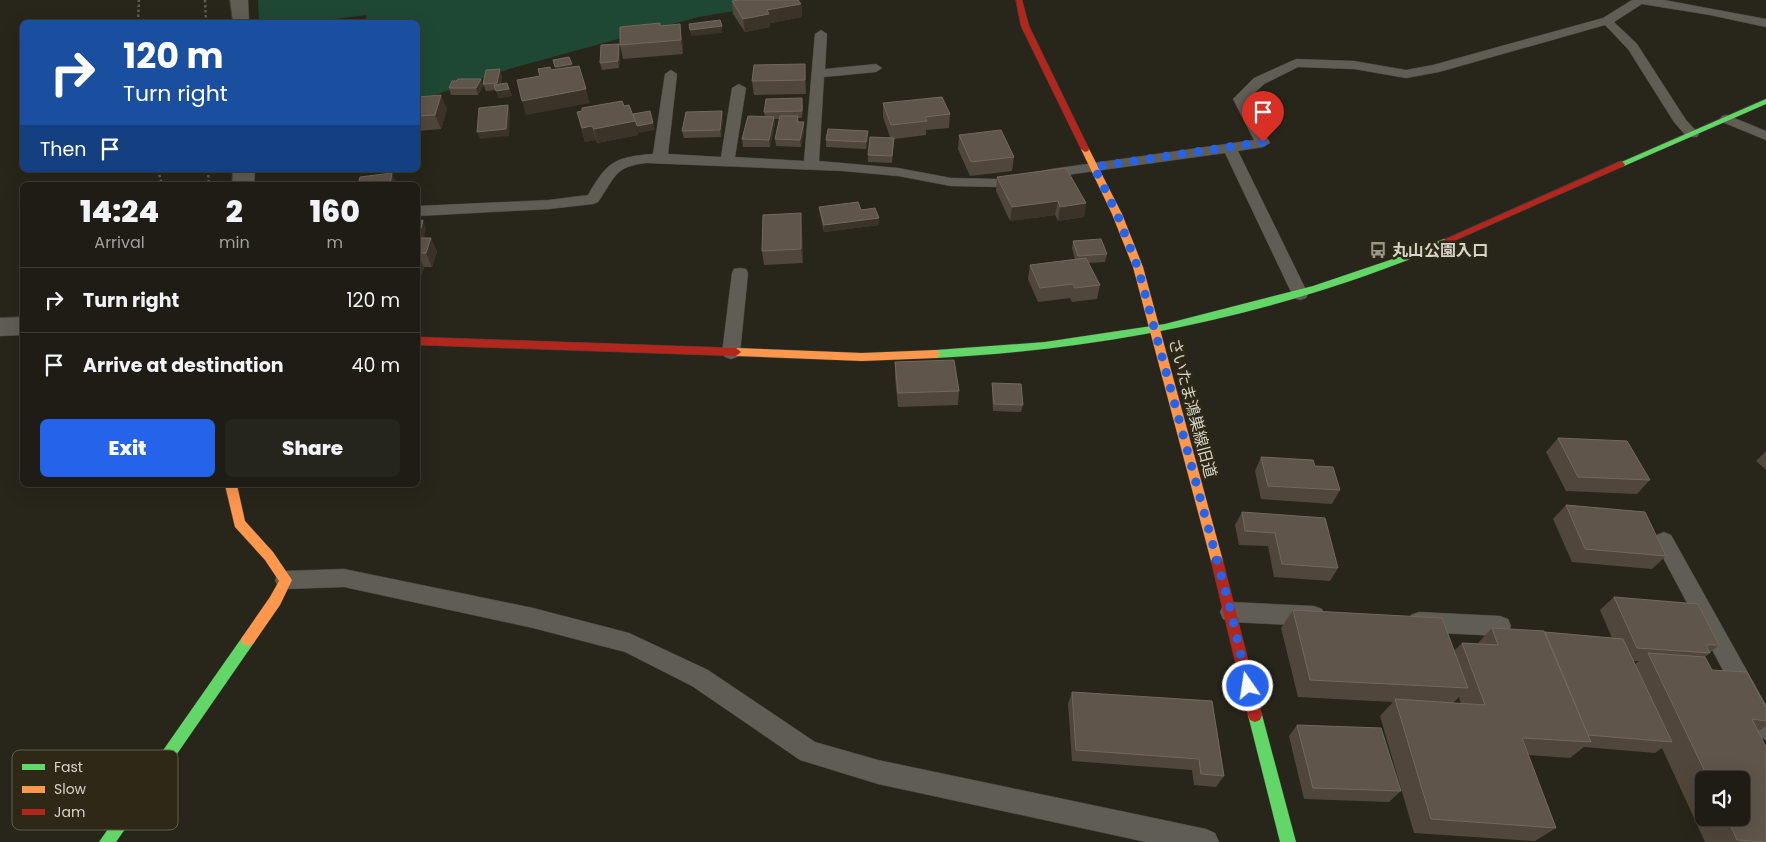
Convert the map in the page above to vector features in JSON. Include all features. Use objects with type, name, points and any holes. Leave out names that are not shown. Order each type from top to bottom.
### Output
[{"type":"street","points":[[239,0],[241,20]]},
{"type":"street","name":"さいたま鴻巣線旧道","points":[[1020,0],[1025,26],[1117,214],[1138,268],[1231,612],[1260,741],[1288,842]]},
{"type":"street","points":[[420,341],[558,345],[732,354],[862,357],[991,352],[1088,341],[1155,330],[1300,294],[1379,268],[1438,245],[1766,101]]},
{"type":"street","points":[[0,327],[20,326]]},
{"type":"street","points":[[171,750],[275,601],[286,580],[269,556],[239,523],[231,487]]},
{"type":"street","points":[[107,842],[115,830]]},
{"type":"lane","points":[[420,211],[456,207],[560,205],[593,199],[609,172],[621,163],[660,158],[898,172],[951,182],[998,182],[1263,142],[1240,99],[1259,81],[1296,63],[1354,65],[1406,74],[1434,69],[1607,21],[1641,0],[1710,11],[1766,24]]},
{"type":"lane","points":[[1607,21],[1633,47],[1681,122],[1692,134]]},
{"type":"lane","points":[[811,166],[821,34]]},
{"type":"lane","points":[[818,74],[876,68]]},
{"type":"lane","points":[[660,158],[672,74]]},
{"type":"lane","points":[[727,162],[739,88]]},
{"type":"lane","points":[[1727,119],[1766,136]]},
{"type":"lane","points":[[1229,147],[1300,294]]},
{"type":"lane","points":[[732,354],[740,273]]},
{"type":"lane","points":[[1664,541],[1766,728]]},
{"type":"lane","points":[[286,580],[344,578],[533,618],[629,643],[700,678],[809,752],[878,772],[1206,842]]},
{"type":"lane","points":[[1231,612],[1330,617]]},
{"type":"lane","points":[[1400,621],[1500,626]]},
{"type":"path","points":[[138,20],[139,0]]},
{"type":"path","points":[[205,0],[206,20]]},
{"type":"green space","points":[[258,0],[801,0],[698,17],[509,69],[420,100],[420,20],[366,20],[366,15],[327,20],[259,20]]},
{"type":"building","points":[[798,0],[801,4],[767,10],[769,14],[743,19],[732,1]]},
{"type":"building","points":[[720,20],[722,26],[690,30],[689,24]]},
{"type":"building","points":[[660,23],[660,26],[680,24],[681,40],[620,45],[620,27]]},
{"type":"building","points":[[619,44],[618,61],[600,63],[601,45]]},
{"type":"building","points":[[569,57],[572,64],[555,67],[553,60]]},
{"type":"building","points":[[805,64],[805,80],[752,81],[754,65]]},
{"type":"building","points":[[579,66],[586,89],[522,101],[517,80],[540,76],[538,69],[550,67],[551,70]]},
{"type":"building","points":[[500,69],[497,83],[483,84],[486,70]]},
{"type":"building","points":[[458,79],[481,79],[476,88],[449,88],[452,81]]},
{"type":"building","points":[[507,83],[509,89],[496,91],[494,85]]},
{"type":"building","points":[[441,95],[435,115],[420,116],[420,97]]},
{"type":"building","points":[[942,97],[950,114],[925,117],[927,121],[891,125],[883,103]]},
{"type":"building","points":[[802,98],[802,111],[764,112],[766,99]]},
{"type":"building","points":[[622,101],[624,106],[629,105],[635,121],[594,129],[592,126],[582,128],[577,112],[582,111],[582,108]]},
{"type":"building","points":[[508,105],[506,129],[477,132],[479,108]]},
{"type":"building","points":[[650,111],[653,123],[637,126],[633,114]]},
{"type":"building","points":[[722,111],[720,130],[682,131],[686,112]]},
{"type":"building","points":[[748,116],[774,117],[769,140],[742,139]]},
{"type":"building","points":[[780,116],[798,116],[797,122],[804,122],[800,140],[775,139]]},
{"type":"building","points":[[828,129],[868,131],[866,142],[826,140]]},
{"type":"building","points":[[1001,130],[1014,157],[971,162],[959,135]]},
{"type":"building","points":[[870,137],[894,138],[892,156],[868,155]]},
{"type":"building","points":[[1066,168],[1086,203],[1060,207],[1058,201],[1012,207],[997,177]]},
{"type":"building","points":[[392,173],[390,182],[359,182],[360,177]]},
{"type":"building","points":[[858,202],[861,210],[875,208],[879,218],[824,225],[819,207]]},
{"type":"building","points":[[801,213],[801,249],[762,251],[763,215]]},
{"type":"building","points":[[420,238],[431,238],[426,253],[420,253]]},
{"type":"building","points":[[1101,239],[1107,254],[1078,256],[1073,241]]},
{"type":"building","points":[[1086,258],[1100,285],[1075,288],[1073,284],[1040,288],[1030,265]]},
{"type":"building","points":[[954,360],[959,391],[898,393],[895,362]]},
{"type":"building","points":[[992,383],[1021,384],[1023,405],[994,404]]},
{"type":"building","points":[[1558,438],[1627,441],[1650,480],[1578,477]]},
{"type":"building","points":[[1261,457],[1313,460],[1315,466],[1333,467],[1340,490],[1268,486]]},
{"type":"building","points":[[1566,505],[1645,512],[1666,556],[1585,549]]},
{"type":"building","points":[[1242,512],[1325,518],[1338,568],[1282,564],[1275,533],[1245,531]]},
{"type":"building","points":[[1614,597],[1698,604],[1719,645],[1706,645],[1710,653],[1637,648]]},
{"type":"building","points":[[1293,610],[1442,618],[1468,688],[1310,680]]},
{"type":"building","points":[[1492,628],[1544,631],[1591,742],[1522,738],[1556,828],[1431,819],[1395,699],[1485,705],[1462,643],[1498,645]]},
{"type":"building","points":[[1545,632],[1623,639],[1672,742],[1588,735]]},
{"type":"building","points":[[1648,653],[1705,657],[1712,670],[1747,672],[1766,708],[1766,721],[1752,719],[1766,747],[1766,842],[1737,840],[1731,826],[1750,826],[1750,771],[1705,771]]},
{"type":"building","points":[[1072,692],[1212,701],[1224,776],[1201,774],[1199,759],[1076,750]]},
{"type":"building","points":[[1297,725],[1381,728],[1401,791],[1313,788]]},
{"type":"traffic: fast","points":[[1621,164],[1766,101]]},
{"type":"traffic: fast","points":[[936,354],[1045,346],[1165,328],[1317,288],[1419,253],[1444,242]]},
{"type":"traffic: fast","points":[[171,750],[248,640]]},
{"type":"traffic: fast","points":[[1255,715],[1288,842]]},
{"type":"traffic: fast","points":[[107,842],[115,830]]},
{"type":"traffic: slow","points":[[1085,149],[1117,214],[1138,267],[1217,561]]},
{"type":"traffic: slow","points":[[736,352],[862,357],[936,354]]},
{"type":"traffic: slow","points":[[231,487],[239,523],[269,556],[286,580],[275,601],[248,640]]},
{"type":"traffic: jam","points":[[1019,0],[1025,26],[1085,149]]},
{"type":"traffic: jam","points":[[1444,242],[1621,164]]},
{"type":"traffic: jam","points":[[420,341],[736,352]]},
{"type":"traffic: jam","points":[[1217,561],[1255,715]]},
{"type":"place","name":"丸山公園入口","points":[[1378,250]]},
{"type":"route","points":[[1248,686],[1231,612],[1138,268],[1117,214],[1094,167],[1263,142]]}]
